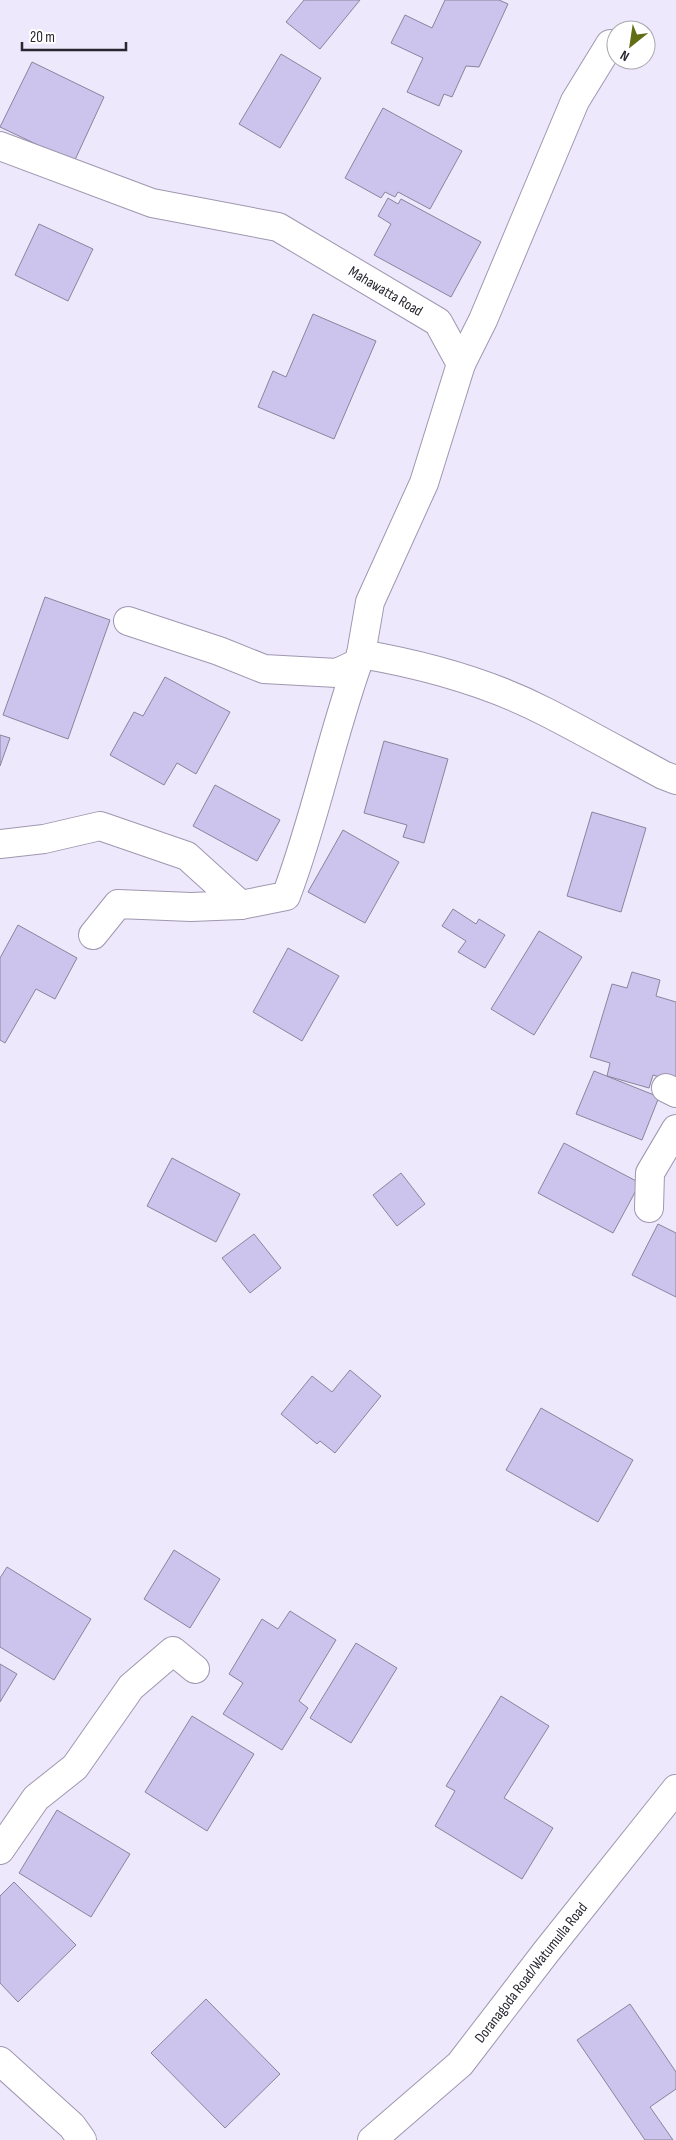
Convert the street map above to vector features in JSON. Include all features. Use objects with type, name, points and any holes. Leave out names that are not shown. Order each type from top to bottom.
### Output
[{"type":"street","points":[[93,935],[118,904],[191,907],[241,905],[286,896],[300,859],[360,659],[370,602],[424,483],[462,364],[501,279],[575,101],[606,51]]},
{"type":"street","name":"Mahawatta Road","points":[[0,146],[152,204],[278,227],[438,322],[462,364]]},
{"type":"street","points":[[128,621],[219,651],[264,669],[337,673],[360,659],[404,661],[466,679],[544,711],[663,775],[676,780]]},
{"type":"street","points":[[0,844],[44,840],[100,826],[187,856],[241,905]]},
{"type":"street","points":[[649,1208],[650,1174],[676,1129]]},
{"type":"street","points":[[0,1850],[36,1798],[75,1767],[131,1687],[173,1651],[195,1669]]},
{"type":"street","name":"Doranagoda Road/Watumulla Road","points":[[372,2140],[460,2064],[546,1952],[676,1789]]},
{"type":"street","points":[[0,2061],[72,2126],[82,2140]]},
{"type":"building","points":[[304,0],[360,0],[320,49],[286,22]]},
{"type":"building","points":[[445,0],[499,0],[508,4],[479,67],[466,66],[452,97],[444,94],[439,106],[407,92],[423,58],[391,43],[405,15],[432,28]]},
{"type":"building","points":[[281,54],[321,78],[280,148],[239,124]]},
{"type":"building","points":[[32,62],[104,97],[74,162],[0,127]]},
{"type":"building","points":[[383,108],[462,151],[430,209],[398,192],[395,197],[385,192],[381,198],[345,178]]},
{"type":"building","points":[[388,198],[398,204],[401,199],[481,242],[451,297],[374,255],[391,224],[378,216]]},
{"type":"building","points":[[39,224],[93,249],[68,301],[15,275]]},
{"type":"building","points":[[313,314],[376,341],[334,439],[258,407],[273,371],[286,377]]},
{"type":"building","points":[[45,597],[110,620],[68,739],[3,715]]},
{"type":"building","points":[[165,677],[230,712],[196,774],[177,763],[164,785],[110,755],[134,712],[143,716]]},
{"type":"building","points":[[0,735],[10,738],[0,766]]},
{"type":"building","points":[[384,741],[448,759],[424,843],[403,837],[407,825],[364,813]]},
{"type":"building","points":[[215,785],[280,820],[257,861],[193,826]]},
{"type":"building","points":[[592,812],[646,828],[621,912],[567,896]]},
{"type":"building","points":[[343,830],[399,862],[365,923],[308,892]]},
{"type":"building","points":[[453,909],[476,924],[479,919],[505,935],[485,968],[458,952],[466,941],[442,926]]},
{"type":"building","points":[[18,925],[77,958],[55,999],[36,989],[5,1043],[0,1040],[0,958]]},
{"type":"building","points":[[539,931],[582,957],[534,1035],[491,1009]]},
{"type":"building","points":[[288,948],[339,976],[302,1041],[253,1012]]},
{"type":"building","points":[[632,972],[660,980],[656,996],[676,1002],[676,1082],[653,1075],[649,1088],[607,1076],[610,1063],[590,1057],[612,984],[627,988]]},
{"type":"building","points":[[594,1071],[659,1097],[642,1140],[576,1114]]},
{"type":"building","points":[[564,1143],[640,1183],[613,1233],[538,1193]]},
{"type":"building","points":[[172,1158],[240,1194],[216,1242],[147,1206]]},
{"type":"building","points":[[401,1173],[425,1204],[397,1226],[373,1195]]},
{"type":"building","points":[[658,1224],[676,1233],[676,1297],[632,1275]]},
{"type":"building","points":[[254,1234],[281,1268],[250,1293],[222,1258]]},
{"type":"building","points":[[350,1370],[381,1396],[335,1453],[320,1441],[317,1444],[281,1414],[312,1376],[332,1392]]},
{"type":"building","points":[[541,1408],[633,1460],[598,1522],[506,1470]]},
{"type":"building","points":[[174,1550],[220,1579],[190,1628],[144,1599]]},
{"type":"building","points":[[7,1567],[91,1619],[54,1680],[0,1647],[0,1578]]},
{"type":"building","points":[[290,1611],[336,1640],[299,1701],[308,1708],[282,1750],[223,1714],[243,1683],[229,1674],[262,1619],[278,1629]]},
{"type":"building","points":[[356,1643],[397,1668],[351,1743],[310,1718]]},
{"type":"building","points":[[0,1664],[17,1674],[0,1702]]},
{"type":"building","points":[[501,1696],[549,1726],[504,1798],[553,1828],[522,1879],[435,1826],[455,1791],[446,1786]]},
{"type":"building","points":[[192,1716],[254,1754],[207,1831],[145,1792]]},
{"type":"building","points":[[57,1810],[130,1854],[91,1917],[19,1873]]},
{"type":"building","points":[[14,1882],[76,1945],[18,2002],[0,1983],[0,1896]]},
{"type":"building","points":[[206,1999],[280,2074],[225,2128],[151,2053]]},
{"type":"building","points":[[630,2004],[676,2072],[676,2089],[650,2107],[673,2140],[645,2140],[577,2040]]}]
